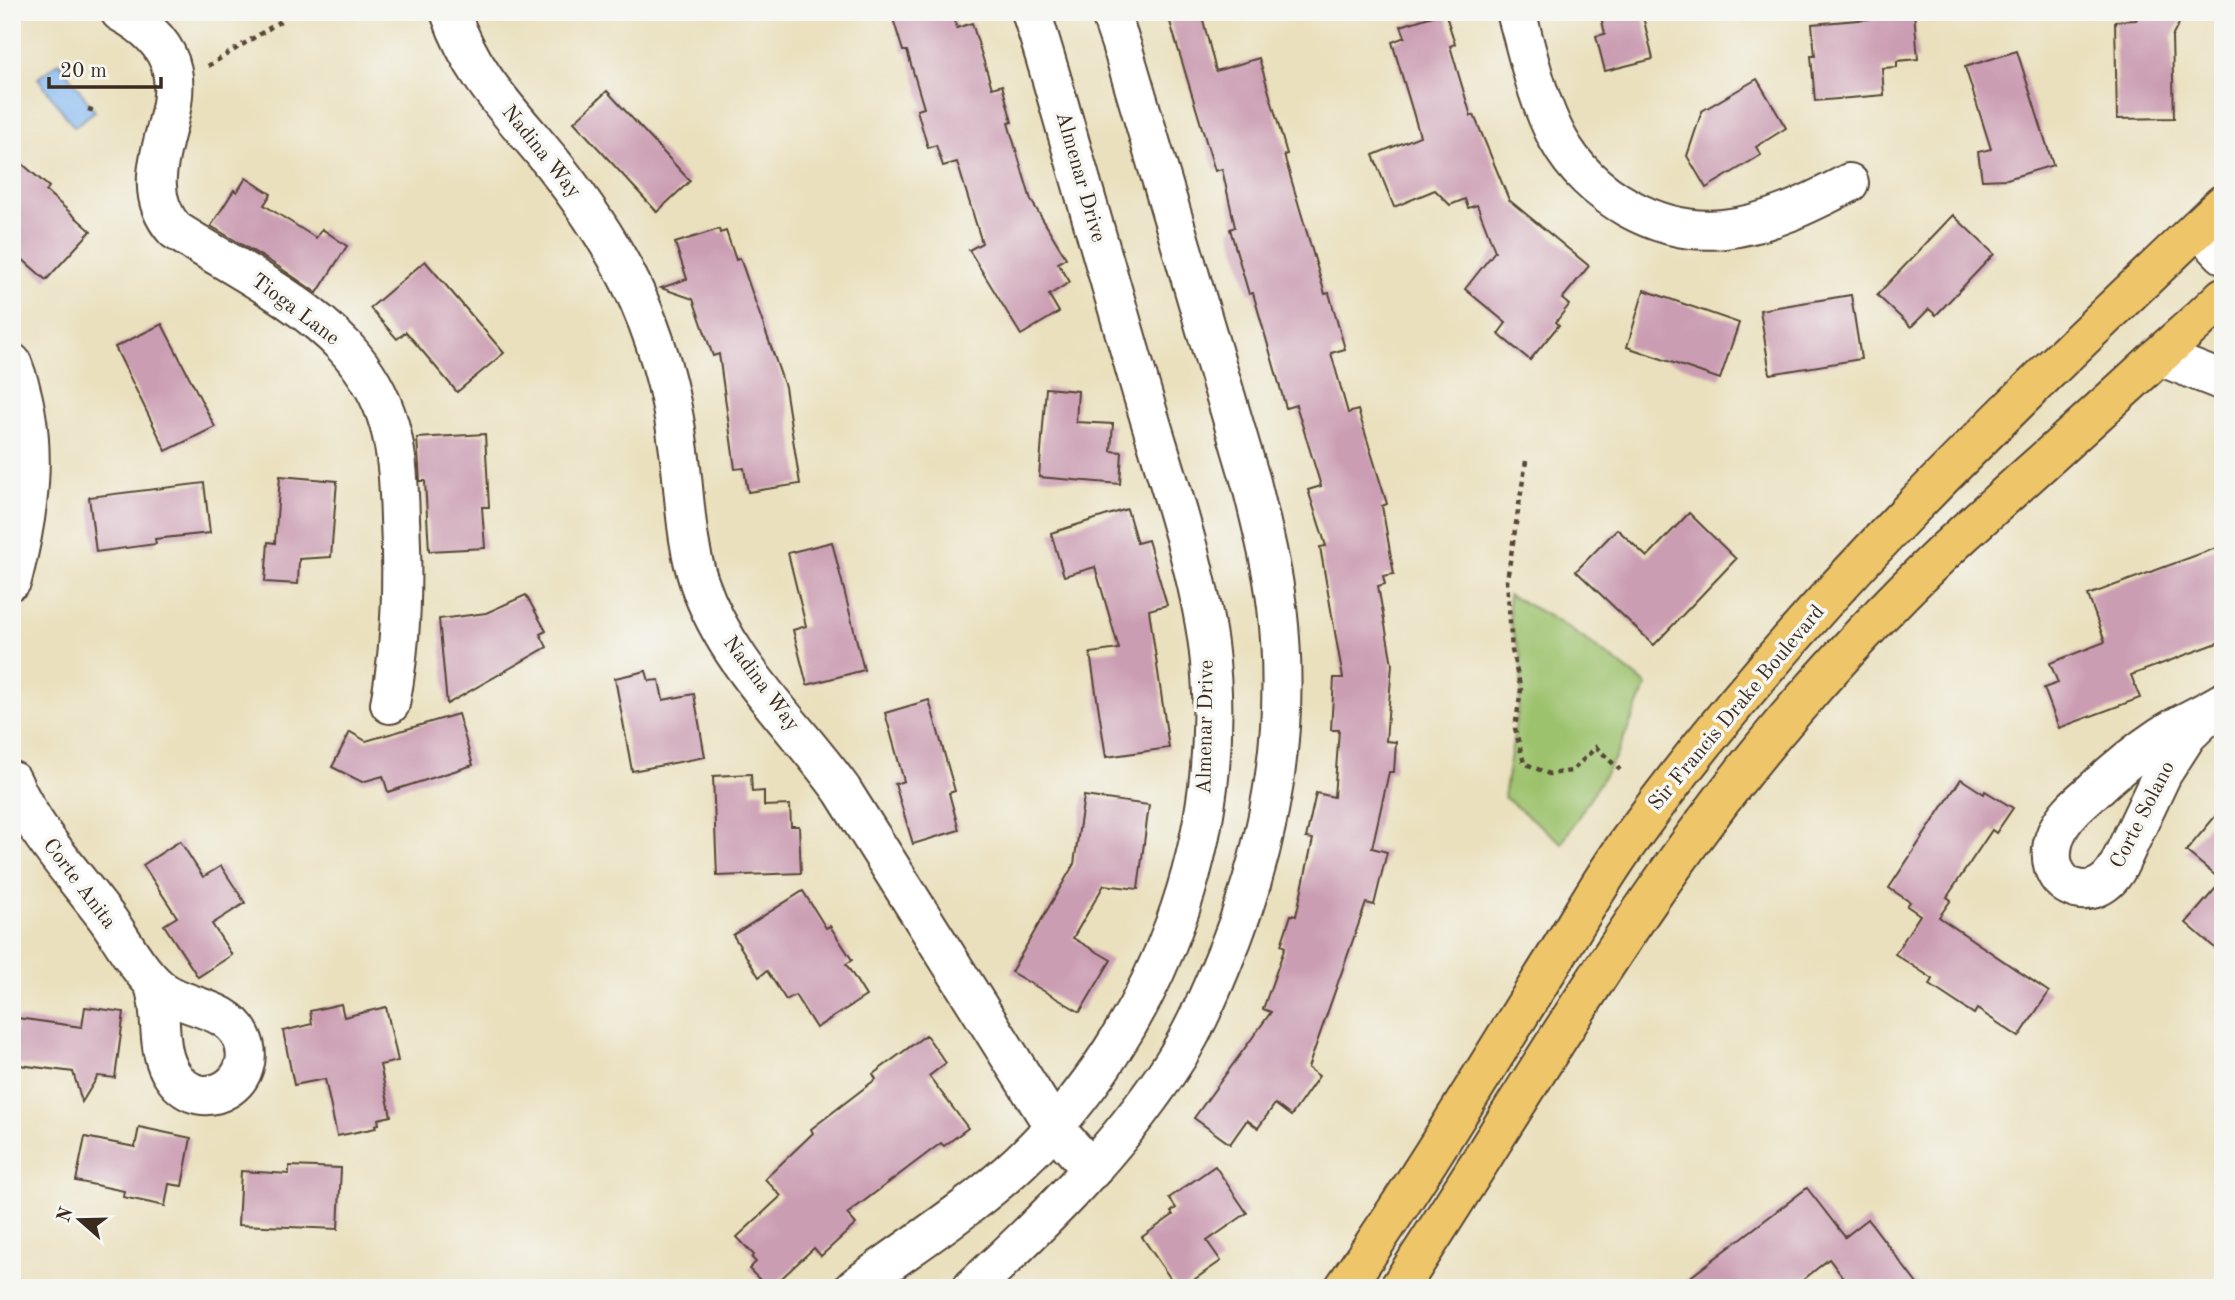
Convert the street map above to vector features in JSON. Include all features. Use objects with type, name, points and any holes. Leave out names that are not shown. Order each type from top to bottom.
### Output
[{"type":"main road","name":"Sir Francis Drake Boulevard","points":[[1344,1288],[1629,840],[1728,711],[1948,471],[2215,229]]},
{"type":"main road","points":[[1399,1288],[1610,956],[1744,769],[1841,658],[1905,590],[2223,297]]},
{"type":"street","name":"Tioga Lane","points":[[120,12],[153,35],[164,51],[175,87],[157,169],[158,197],[167,220],[175,230],[284,298],[333,335],[357,362],[384,408],[397,466],[402,564],[401,632],[390,704]]},
{"type":"street","name":"Nadina Way","points":[[450,12],[469,56],[485,83],[589,212],[633,287],[654,342],[672,411],[691,551],[698,579],[723,635],[757,686],[842,790],[1054,1127],[1092,1170]]},
{"type":"street","name":"Almenar Drive","points":[[853,1288],[990,1190],[1054,1127],[1101,1068],[1126,1031],[1147,989],[1177,916],[1188,884],[1204,812],[1211,735],[1211,689],[1206,632],[1191,563],[1031,12]]},
{"type":"street","points":[[972,1288],[1039,1226],[1092,1170],[1133,1121],[1172,1066],[1233,941],[1252,885],[1267,820],[1281,710],[1277,606],[1260,515],[1110,12]]},
{"type":"street","points":[[1516,12],[1542,101],[1560,142],[1572,161],[1602,190],[1642,215],[1681,226],[1721,229],[1771,219],[1849,183]]},
{"type":"street","points":[[2159,356],[2223,381]]},
{"type":"street","points":[[12,363],[22,391],[31,460],[26,520],[12,580]]},
{"type":"street","name":"Corte Solano","points":[[2220,703],[2187,735],[2162,774],[2109,881],[2084,891],[2064,883],[2054,872],[2052,854],[2056,834],[2068,815],[2130,759],[2162,735],[2220,703]]},
{"type":"street","name":"Corte Anita","points":[[12,781],[38,831],[153,983]]},
{"type":"path","points":[[175,87],[281,21],[275,12]]},
{"type":"path","points":[[88,109],[95,111]]},
{"type":"path","points":[[1526,461],[1507,580],[1512,650],[1521,690],[1515,727],[1524,763],[1549,774],[1572,771],[1596,747],[1620,770]]},
{"type":"green space","points":[[1508,595],[1563,625],[1647,685],[1616,756],[1562,843],[1504,797],[1521,690],[1521,657],[1510,622]]},
{"type":"water","points":[[59,62],[95,111],[74,127],[38,78]]},
{"type":"building","points":[[891,12],[952,12],[957,28],[972,23],[992,88],[1002,85],[1012,122],[1008,123],[1031,200],[1066,258],[1058,263],[1070,282],[1049,295],[1059,312],[1021,335],[969,250],[982,243],[957,162],[943,166],[936,145],[928,148],[917,110],[924,108],[907,51],[903,51]]},
{"type":"building","points":[[1167,12],[1201,12],[1216,71],[1259,58],[1325,294],[1329,293],[1345,349],[1331,353],[1348,413],[1358,410],[1387,504],[1382,506],[1394,574],[1383,576],[1385,584],[1378,586],[1392,664],[1386,741],[1396,742],[1394,772],[1389,772],[1372,848],[1387,852],[1374,905],[1366,903],[1308,1068],[1319,1076],[1291,1116],[1275,1104],[1258,1128],[1247,1120],[1230,1144],[1194,1118],[1271,1012],[1263,1009],[1285,947],[1281,945],[1291,915],[1296,916],[1313,839],[1306,838],[1316,793],[1334,797],[1339,730],[1331,730],[1334,678],[1343,678],[1320,547],[1326,546],[1308,490],[1321,486],[1296,405],[1286,408],[1253,293],[1249,294],[1230,229],[1235,227],[1222,169],[1215,171]]},
{"type":"building","points":[[1445,12],[1455,44],[1450,46],[1471,116],[1474,115],[1509,200],[1589,266],[1562,299],[1569,305],[1556,322],[1559,325],[1530,360],[1498,334],[1506,323],[1465,289],[1495,251],[1477,205],[1468,208],[1465,199],[1450,205],[1435,190],[1394,207],[1373,155],[1420,136],[1392,42],[1405,37],[1401,26]]},
{"type":"building","points":[[1600,12],[1642,12],[1653,59],[1605,71],[1596,36],[1605,34]]},
{"type":"building","points":[[1881,12],[1914,12],[1918,59],[1897,61],[1897,67],[1882,68],[1884,95],[1815,101],[1811,56],[1815,56],[1812,24],[1881,18]]},
{"type":"building","points":[[2140,12],[2185,12],[2172,37],[2174,118],[2117,119],[2115,21],[2136,20]]},
{"type":"building","points":[[2017,51],[2053,165],[2007,179],[1982,180],[1978,152],[1991,149],[1965,67]]},
{"type":"building","points":[[1757,79],[1786,128],[1756,147],[1761,155],[1706,188],[1687,156],[1702,111]]},
{"type":"building","points":[[607,91],[690,181],[657,212],[574,122]]},
{"type":"building","points":[[12,155],[49,187],[46,191],[91,231],[46,280],[12,250]]},
{"type":"building","points":[[246,178],[271,194],[264,205],[316,238],[322,229],[347,246],[317,293],[211,226],[234,190],[237,192]]},
{"type":"building","points":[[1953,215],[1994,254],[1936,315],[1929,309],[1911,327],[1877,295]]},
{"type":"building","points":[[719,229],[720,233],[726,231],[736,260],[740,258],[785,387],[800,484],[748,492],[744,468],[735,469],[719,354],[713,356],[693,299],[661,288],[687,279],[675,243]]},
{"type":"building","points":[[425,261],[504,353],[457,392],[406,332],[397,339],[370,308]]},
{"type":"building","points":[[1644,290],[1739,323],[1720,379],[1627,347]]},
{"type":"building","points":[[1851,295],[1861,359],[1770,374],[1760,310]]},
{"type":"building","points":[[162,324],[215,427],[166,451],[115,347]]},
{"type":"building","points":[[1046,388],[1078,391],[1076,422],[1113,424],[1111,451],[1122,452],[1120,484],[1039,477]]},
{"type":"building","points":[[485,434],[489,507],[482,507],[485,548],[429,551],[425,481],[420,481],[417,438]]},
{"type":"building","points":[[280,476],[337,481],[331,557],[299,559],[298,584],[265,582],[268,542],[275,543]]},
{"type":"building","points":[[204,483],[210,533],[155,539],[156,544],[96,552],[89,497]]},
{"type":"building","points":[[1127,509],[1137,543],[1148,540],[1167,605],[1149,610],[1169,748],[1106,757],[1090,653],[1119,649],[1095,567],[1064,576],[1051,533]]},
{"type":"building","points":[[1689,513],[1736,559],[1654,645],[1576,571],[1617,529],[1647,557]]},
{"type":"building","points":[[832,542],[864,670],[807,685],[793,630],[806,626],[788,553]]},
{"type":"building","points":[[2216,548],[2223,565],[2223,641],[2131,675],[2140,698],[2059,728],[2044,688],[2058,683],[2050,663],[2105,642],[2088,595]]},
{"type":"building","points":[[526,595],[546,631],[540,634],[547,647],[447,704],[439,619],[486,613]]},
{"type":"building","points":[[646,671],[649,681],[659,680],[663,700],[694,694],[705,757],[632,771],[615,678]]},
{"type":"building","points":[[929,700],[955,791],[949,793],[959,830],[913,844],[895,784],[904,781],[885,713]]},
{"type":"building","points":[[458,714],[473,765],[388,792],[383,776],[362,782],[332,767],[350,732],[366,741]]},
{"type":"building","points":[[751,774],[752,792],[764,791],[764,806],[790,805],[791,826],[799,826],[801,873],[717,876],[713,776]]},
{"type":"building","points":[[1961,779],[2013,808],[1996,833],[1992,830],[1947,897],[1951,900],[1939,917],[2049,992],[2019,1037],[1977,1009],[1974,1014],[1930,985],[1933,979],[1895,954],[1920,915],[1907,906],[1910,902],[1889,888]]},
{"type":"building","points":[[1084,796],[1149,805],[1138,889],[1104,885],[1073,938],[1111,960],[1080,1012],[1011,972],[1074,864]]},
{"type":"building","points":[[2223,807],[2223,955],[2186,923],[2222,881],[2186,851]]},
{"type":"building","points":[[180,841],[203,877],[221,866],[245,903],[212,924],[232,955],[198,977],[164,925],[177,917],[143,865]]},
{"type":"building","points":[[803,891],[826,928],[830,926],[852,960],[846,964],[866,996],[816,1028],[795,995],[786,1000],[767,971],[759,977],[733,935]]},
{"type":"building","points":[[341,1004],[344,1017],[386,1007],[398,1061],[380,1065],[391,1116],[378,1119],[376,1128],[337,1136],[325,1079],[294,1085],[283,1031],[312,1024],[310,1011]]},
{"type":"building","points":[[85,1007],[124,1012],[115,1078],[98,1076],[82,1102],[73,1072],[12,1064],[12,1056],[17,1018],[82,1027]]},
{"type":"building","points":[[926,1035],[946,1063],[929,1076],[968,1128],[944,1146],[941,1143],[847,1214],[856,1224],[821,1256],[814,1248],[768,1288],[749,1269],[756,1262],[752,1258],[754,1255],[737,1237],[781,1196],[765,1179],[813,1133],[811,1129],[876,1079],[873,1074]]},
{"type":"building","points":[[139,1127],[191,1138],[182,1186],[169,1184],[165,1206],[123,1197],[124,1191],[76,1181],[85,1137],[135,1147]]},
{"type":"building","points":[[289,1166],[341,1168],[338,1229],[238,1225],[241,1171],[289,1174]]},
{"type":"building","points":[[1215,1166],[1247,1213],[1207,1241],[1221,1261],[1182,1288],[1177,1288],[1142,1237],[1173,1215],[1171,1212],[1176,1208],[1169,1198]]},
{"type":"building","points":[[1807,1188],[1845,1237],[1868,1219],[1920,1288],[1851,1288],[1829,1259],[1793,1288],[1676,1288]]}]
